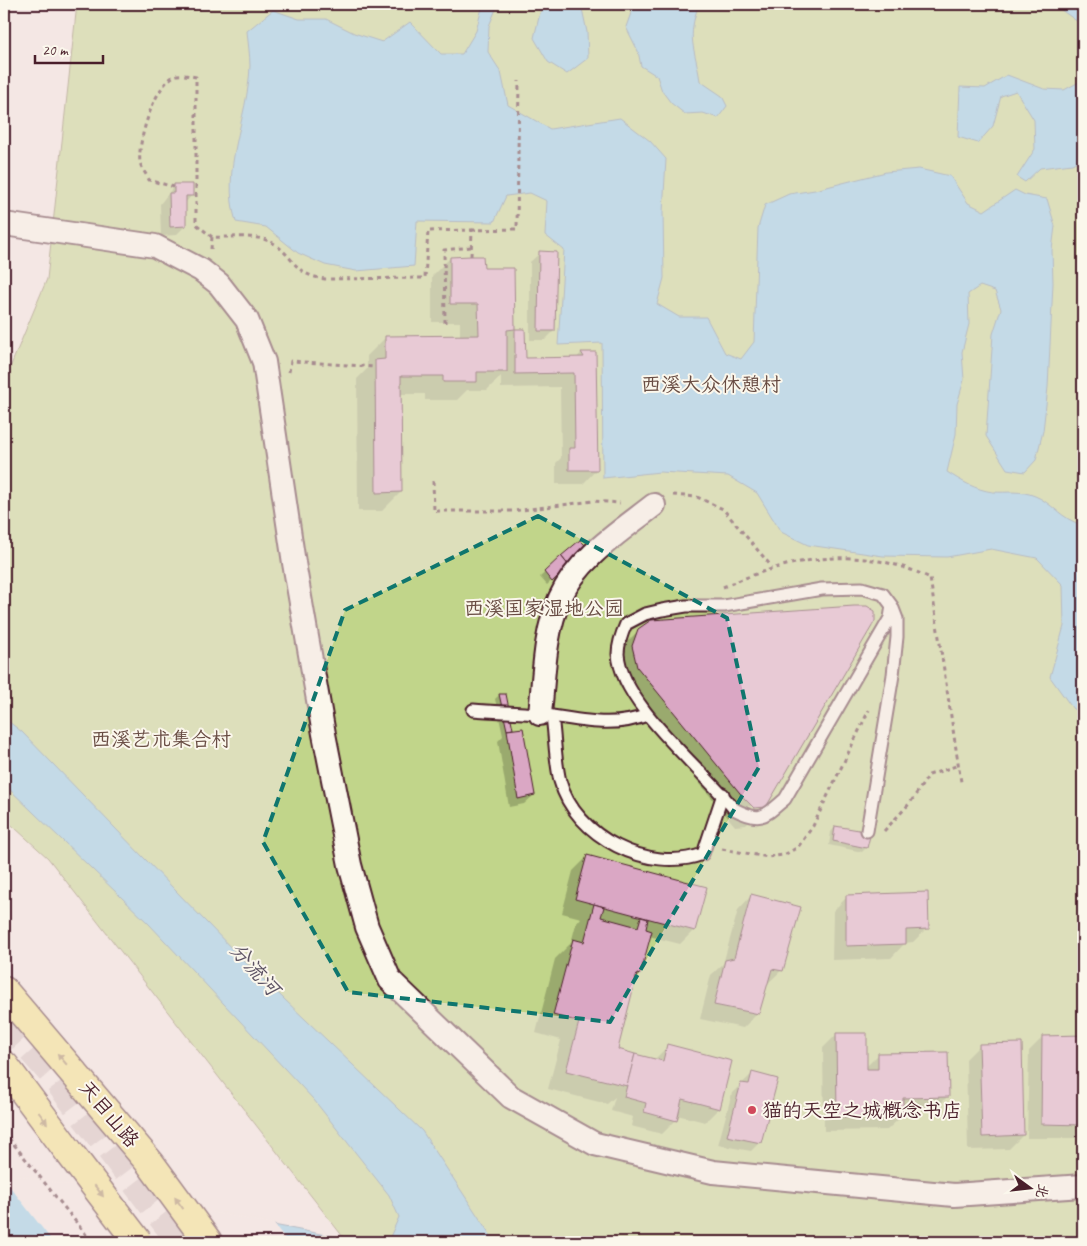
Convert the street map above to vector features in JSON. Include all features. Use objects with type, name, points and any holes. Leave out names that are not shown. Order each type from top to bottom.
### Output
[{"type":"main road","name":"天目山路","points":[[4,991],[150,1163],[208,1242]]},
{"type":"main road","points":[[4,1065],[138,1242]]},
{"type":"street","points":[[4,224],[155,246],[202,270],[219,284],[247,320],[264,362],[294,563],[324,734],[350,865],[367,927],[390,980],[511,1097],[595,1144],[712,1172],[954,1194],[1083,1186]]},
{"type":"street","points":[[546,715],[550,629],[560,598],[578,569],[611,539],[654,505]]},
{"type":"lane","points":[[867,831],[895,655],[897,619],[892,606],[883,594],[862,588],[822,589],[724,606],[686,606],[645,614],[626,624],[620,639],[618,654],[636,697],[647,715],[723,794],[734,809],[752,818],[764,817],[785,799],[890,618],[892,606]]},
{"type":"lane","points":[[473,710],[546,715],[580,722],[631,721],[647,715]]},
{"type":"lane","points":[[546,715],[560,781],[574,812],[590,828],[614,845],[639,854],[667,859],[692,858],[703,854],[723,794]]},
{"type":"path","points":[[174,187],[149,180],[140,162],[144,131],[152,106],[163,85],[177,75],[196,77],[196,224],[212,237],[260,239],[275,244],[309,277],[325,279],[425,278],[428,231],[517,230],[519,81]]},
{"type":"path","points":[[471,256],[472,230]]},
{"type":"path","points":[[202,270],[211,258],[212,237]]},
{"type":"path","points":[[445,324],[444,250],[471,247]]},
{"type":"path","points":[[289,377],[292,362],[374,367]]},
{"type":"path","points":[[433,481],[434,511],[513,511],[593,501],[654,505],[670,495],[697,496],[724,509],[772,568]]},
{"type":"path","points":[[718,589],[772,568],[832,557],[876,560],[908,568],[930,578],[961,782]]},
{"type":"path","points":[[706,845],[768,857],[784,855],[798,847],[813,826],[869,709]]},
{"type":"path","points":[[882,832],[888,829],[929,775],[959,765]]},
{"type":"path","points":[[4,1132],[92,1242]]},
{"type":"highlighted area","points":[[538,516],[727,618],[759,767],[610,1022],[348,992],[263,842],[345,610]]},
{"type":"green space","name":"西溪国家湿地公园","points":[[77,4],[1083,4],[1083,1242],[347,1242],[48,858],[4,818],[4,382],[47,279]]},
{"type":"water","points":[[483,4],[498,4],[489,26],[488,52],[501,72],[508,105],[550,129],[620,118],[650,141],[666,159],[663,212],[664,278],[657,304],[679,317],[706,317],[725,353],[741,359],[754,342],[758,228],[765,205],[789,194],[815,190],[886,172],[919,169],[950,176],[968,203],[984,211],[1015,190],[1025,195],[1047,199],[1055,226],[1052,250],[1053,283],[1048,387],[1043,431],[1036,460],[1025,472],[1007,469],[986,436],[993,334],[1001,309],[995,291],[980,286],[968,294],[969,324],[962,352],[964,380],[957,404],[956,434],[947,472],[963,482],[981,489],[993,492],[1024,493],[1035,496],[1069,519],[1083,525],[1083,711],[1073,709],[1050,677],[1064,626],[1063,585],[1037,558],[991,549],[947,557],[883,556],[808,545],[781,532],[757,493],[728,476],[660,472],[603,478],[602,343],[558,345],[564,250],[545,235],[547,201],[530,193],[506,196],[494,222],[417,221],[414,266],[356,271],[325,265],[298,253],[266,227],[236,222],[231,182],[236,144],[248,86],[250,62],[247,31],[273,10],[299,19],[326,19],[354,33],[382,42],[410,22],[441,54],[462,54],[476,31]]},
{"type":"water","points":[[546,4],[581,4],[587,32],[588,58],[567,74],[548,62],[534,38],[540,13]]},
{"type":"water","points":[[629,4],[699,4],[692,35],[694,51],[700,81],[722,96],[727,106],[718,118],[703,113],[685,114],[671,103],[662,91],[657,76],[641,66],[638,51],[626,27],[632,10]]},
{"type":"water","points":[[1053,4],[1083,4],[1083,23],[1078,22]]},
{"type":"water","points":[[1007,75],[1044,89],[1064,90],[1083,80],[1083,158],[1072,164],[1040,168],[1025,182],[1017,177],[1035,149],[1034,120],[1016,91],[1001,96],[993,126],[978,143],[958,137],[960,87],[985,88]]},
{"type":"water","points":[[4,718],[22,732],[237,954],[422,1131],[495,1242],[368,1242],[390,1237],[399,1217],[389,1195],[314,1100],[149,924],[4,784]]},
{"type":"water","points":[[4,1174],[363,1242],[4,1242]]},
{"type":"pier","points":[[4,1172],[273,1223],[288,1242],[53,1242],[4,1179]]},
{"type":"building","points":[[174,184],[193,184],[193,196],[186,196],[186,226],[170,227],[169,193],[174,193]]},
{"type":"building","points":[[539,251],[557,252],[555,331],[538,331]]},
{"type":"building","points":[[483,256],[484,268],[514,268],[515,329],[507,330],[507,372],[477,372],[477,382],[443,382],[443,376],[401,376],[402,492],[376,493],[375,360],[385,359],[385,336],[479,335],[478,304],[450,304],[450,257]]},
{"type":"building","points":[[515,329],[525,329],[526,358],[584,357],[581,352],[596,352],[598,470],[569,470],[569,448],[575,448],[574,373],[515,374]]},
{"type":"building","points":[[580,540],[588,548],[569,566],[561,556]]},
{"type":"building","points":[[561,556],[569,566],[552,582],[544,572]]},
{"type":"building","points":[[867,606],[875,611],[875,621],[766,807],[754,808],[744,798],[637,667],[632,646],[638,629],[651,620]]},
{"type":"building","points":[[499,694],[506,694],[513,729],[507,730]]},
{"type":"building","points":[[523,728],[535,795],[518,799],[507,730]]},
{"type":"building","points":[[835,826],[871,832],[867,848],[833,841]]},
{"type":"building","points":[[587,855],[707,887],[695,931],[575,899]]},
{"type":"building","points":[[928,892],[929,929],[906,930],[906,944],[846,946],[846,895]]},
{"type":"building","points":[[751,894],[801,907],[783,971],[772,969],[759,1014],[714,1005],[725,960],[734,958]]},
{"type":"building","points":[[594,904],[604,907],[601,917],[638,927],[641,917],[648,919],[646,929],[652,931],[640,975],[637,974],[618,1049],[635,1054],[627,1086],[566,1071],[579,1022],[553,1015],[573,939],[584,942]]},
{"type":"building","points":[[836,1033],[867,1033],[867,1069],[878,1069],[878,1053],[948,1052],[949,1097],[903,1098],[903,1116],[837,1117]]},
{"type":"building","points":[[1083,1035],[1083,1125],[1041,1124],[1042,1036]]},
{"type":"building","points":[[1022,1043],[1024,1135],[982,1137],[979,1044]]},
{"type":"building","points":[[667,1044],[732,1061],[720,1109],[682,1099],[677,1121],[644,1112],[646,1103],[624,1097],[635,1054],[663,1061]]},
{"type":"building","name":"猫的天空之城概念书店","points":[[752,1072],[778,1079],[761,1143],[727,1136],[741,1083],[749,1084]]},
{"type":"tunnel","points":[[4,1019],[51,1072],[181,1242]]},
{"type":"place","name":"猫的天空之城概念书店","points":[[752,1110]]},
{"type":"park label","name":"西溪大众休憩村","points":[[711,384]]},
{"type":"park label","name":"西溪艺术集合村","points":[[161,739]]},
{"type":"water label","name":"分流河","points":[[255,969]]}]
